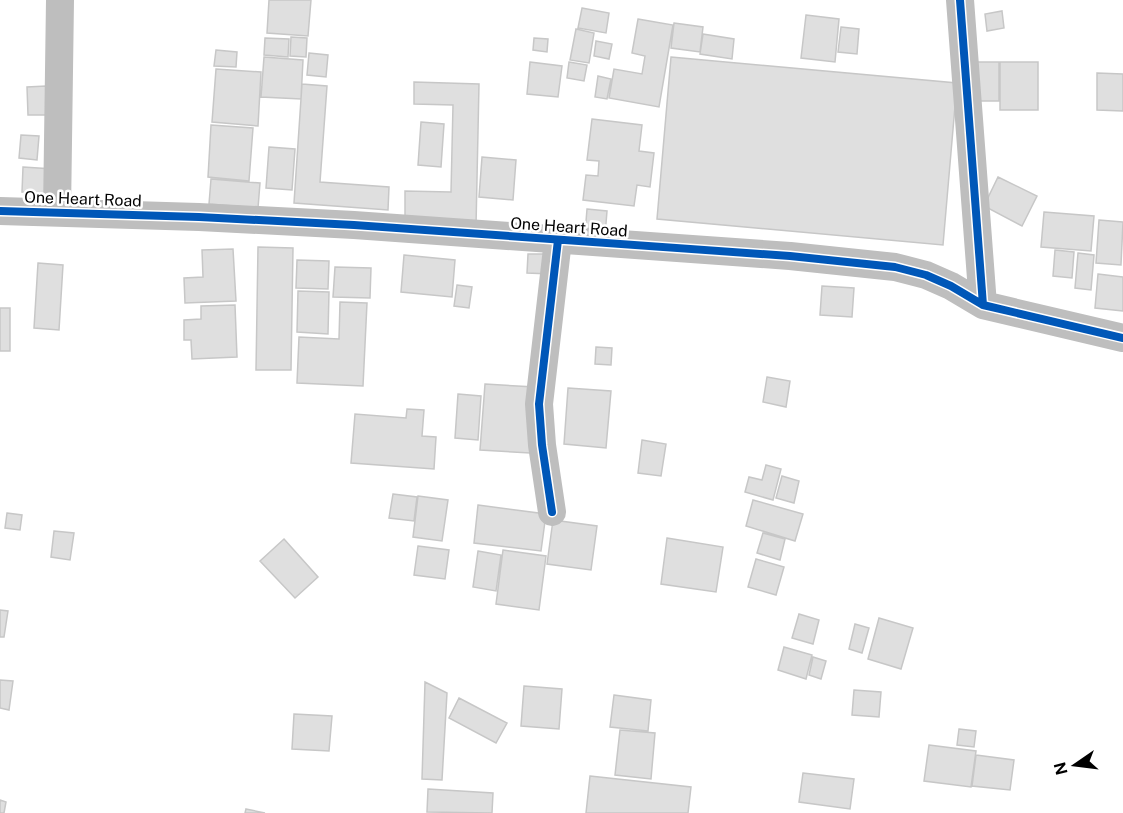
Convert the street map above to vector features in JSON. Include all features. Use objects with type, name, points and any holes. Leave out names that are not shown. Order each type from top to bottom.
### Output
[{"type":"street","points":[[57,212],[60,0]]},
{"type":"street","points":[[960,0],[983,305]]},
{"type":"street","name":"One Heart Road","points":[[0,211],[199,216],[790,256],[895,267],[926,275],[951,286],[983,305],[1123,338]]},
{"type":"street","points":[[552,512],[539,404],[558,240]]},
{"type":"building","points":[[269,0],[311,0],[308,36],[267,33]]},
{"type":"building","points":[[582,8],[609,13],[606,33],[578,28]]},
{"type":"building","points":[[1002,11],[1004,28],[987,31],[985,14]]},
{"type":"building","points":[[806,15],[839,19],[835,62],[801,58]]},
{"type":"building","points":[[638,19],[673,25],[659,107],[609,98],[614,69],[642,74],[645,56],[632,53]]},
{"type":"building","points":[[674,23],[703,27],[700,52],[671,48]]},
{"type":"building","points":[[841,27],[859,29],[857,54],[838,52]]},
{"type":"building","points":[[576,29],[594,33],[589,63],[570,60]]},
{"type":"building","points":[[703,34],[734,39],[732,59],[700,54]]},
{"type":"building","points":[[291,37],[307,38],[306,57],[290,56]]},
{"type":"building","points":[[265,38],[289,39],[288,57],[264,55]]},
{"type":"building","points":[[534,38],[548,39],[547,52],[533,50]]},
{"type":"building","points":[[596,41],[612,44],[609,59],[594,56]]},
{"type":"building","points":[[216,50],[237,52],[236,67],[214,66]]},
{"type":"building","points":[[309,53],[328,55],[326,77],[307,75]]},
{"type":"building","points":[[264,57],[303,60],[301,99],[261,97]]},
{"type":"building","points":[[671,57],[957,83],[943,245],[657,219]]},
{"type":"building","points":[[530,62],[562,66],[558,97],[527,94]]},
{"type":"building","points":[[569,62],[587,65],[584,81],[567,78]]},
{"type":"building","points":[[976,62],[999,62],[999,101],[976,101]]},
{"type":"building","points":[[1000,62],[1038,62],[1038,110],[1000,110]]},
{"type":"building","points":[[216,69],[261,72],[258,126],[212,122]]},
{"type":"building","points":[[1097,73],[1123,74],[1123,111],[1097,110]]},
{"type":"building","points":[[598,76],[611,79],[607,99],[595,97]]},
{"type":"building","points":[[414,82],[479,84],[476,226],[405,224],[405,191],[451,192],[453,105],[414,104]]},
{"type":"building","points":[[302,84],[327,86],[320,182],[389,187],[388,210],[294,203]]},
{"type":"building","points":[[46,86],[47,115],[28,115],[27,87]]},
{"type":"building","points":[[592,119],[642,125],[639,151],[654,153],[650,187],[637,185],[634,206],[583,200],[586,175],[598,176],[599,161],[587,160]]},
{"type":"building","points":[[421,122],[444,124],[441,167],[418,165]]},
{"type":"building","points":[[211,125],[253,128],[249,181],[208,177]]},
{"type":"building","points":[[21,135],[39,136],[37,160],[19,158]]},
{"type":"building","points":[[269,147],[295,149],[292,190],[266,188]]},
{"type":"building","points":[[482,157],[516,160],[513,200],[479,197]]},
{"type":"building","points":[[23,167],[53,169],[52,194],[22,192]]},
{"type":"building","points":[[998,177],[1037,196],[1022,226],[984,206]]},
{"type":"building","points":[[211,179],[260,183],[258,208],[209,204]]},
{"type":"building","points":[[587,209],[607,211],[605,236],[585,234]]},
{"type":"building","points":[[1044,212],[1094,216],[1091,251],[1041,247]]},
{"type":"building","points":[[1099,220],[1123,222],[1121,265],[1096,263]]},
{"type":"building","points":[[258,247],[293,248],[291,370],[256,370]]},
{"type":"building","points":[[233,249],[236,301],[185,303],[184,278],[203,277],[202,250]]},
{"type":"building","points":[[1055,250],[1074,252],[1072,278],[1053,276]]},
{"type":"building","points":[[1078,253],[1094,255],[1091,290],[1075,288]]},
{"type":"building","points":[[528,254],[550,254],[550,274],[527,273]]},
{"type":"building","points":[[404,255],[455,260],[452,297],[401,292]]},
{"type":"building","points":[[297,260],[329,261],[328,289],[296,288]]},
{"type":"building","points":[[38,263],[63,265],[59,330],[34,328]]},
{"type":"building","points":[[335,267],[371,268],[370,298],[333,297]]},
{"type":"building","points":[[1098,274],[1123,277],[1123,311],[1095,308]]},
{"type":"building","points":[[457,285],[472,287],[469,308],[454,306]]},
{"type":"building","points":[[822,286],[854,288],[852,317],[820,315]]},
{"type":"building","points":[[298,291],[329,292],[328,334],[297,332]]},
{"type":"building","points":[[340,302],[367,303],[363,386],[297,383],[299,337],[339,339]]},
{"type":"building","points":[[235,305],[237,357],[192,359],[191,340],[184,340],[184,320],[201,319],[201,306]]},
{"type":"building","points":[[0,308],[10,308],[10,351],[0,351]]},
{"type":"building","points":[[596,347],[612,348],[611,365],[595,364]]},
{"type":"building","points":[[767,377],[790,381],[786,407],[763,402]]},
{"type":"building","points":[[485,384],[535,387],[530,453],[480,450]]},
{"type":"building","points":[[568,388],[611,391],[606,448],[564,444]]},
{"type":"building","points":[[458,394],[481,396],[478,440],[455,438]]},
{"type":"building","points":[[407,409],[424,410],[422,436],[436,437],[434,469],[351,463],[355,414],[406,418]]},
{"type":"building","points":[[642,440],[666,444],[661,476],[638,473]]},
{"type":"building","points":[[766,465],[781,469],[773,500],[745,492],[749,477],[762,480]]},
{"type":"building","points":[[782,476],[799,481],[794,503],[776,498]]},
{"type":"building","points":[[393,494],[417,497],[414,521],[389,518]]},
{"type":"building","points":[[418,496],[448,500],[442,541],[413,537]]},
{"type":"building","points":[[753,500],[803,514],[795,541],[746,526]]},
{"type":"building","points":[[478,505],[546,514],[541,551],[474,543]]},
{"type":"building","points":[[7,513],[22,515],[20,530],[5,528]]},
{"type":"building","points":[[553,520],[597,526],[591,570],[547,564]]},
{"type":"building","points":[[54,531],[74,533],[70,560],[51,557]]},
{"type":"building","points":[[763,533],[785,539],[780,560],[757,553]]},
{"type":"building","points":[[667,538],[723,547],[716,592],[661,584]]},
{"type":"building","points":[[284,539],[318,577],[295,598],[260,561]]},
{"type":"building","points":[[418,546],[449,550],[445,579],[414,575]]},
{"type":"building","points":[[503,550],[546,556],[539,610],[496,604]]},
{"type":"building","points":[[478,551],[501,555],[496,591],[473,587]]},
{"type":"building","points":[[756,559],[784,567],[776,595],[748,587]]},
{"type":"building","points":[[0,610],[8,611],[4,637],[0,637]]},
{"type":"building","points":[[799,614],[819,620],[813,644],[792,638]]},
{"type":"building","points":[[879,618],[913,628],[901,669],[868,659]]},
{"type":"building","points":[[855,624],[869,628],[862,653],[849,649]]},
{"type":"building","points":[[784,647],[812,655],[806,679],[778,670]]},
{"type":"building","points":[[813,657],[826,661],[821,679],[809,675]]},
{"type":"building","points":[[0,680],[13,681],[9,710],[0,708]]},
{"type":"building","points":[[425,682],[447,693],[442,780],[422,779]]},
{"type":"building","points":[[524,686],[562,689],[559,729],[521,726]]},
{"type":"building","points":[[854,690],[881,692],[879,717],[852,715]]},
{"type":"building","points":[[614,695],[651,700],[648,731],[610,727]]},
{"type":"building","points":[[459,698],[507,723],[496,743],[449,718]]},
{"type":"building","points":[[294,714],[332,716],[329,751],[292,749]]},
{"type":"building","points":[[959,729],[976,731],[974,747],[957,745]]},
{"type":"building","points":[[620,730],[655,733],[651,779],[615,775]]},
{"type":"building","points":[[929,745],[976,751],[971,787],[924,781]]},
{"type":"building","points":[[976,755],[1014,760],[1010,790],[972,786]]},
{"type":"building","points":[[803,773],[854,779],[850,809],[799,802]]},
{"type":"building","points":[[590,776],[691,787],[688,813],[586,813]]},
{"type":"building","points":[[428,789],[493,793],[492,813],[427,812]]},
{"type":"building","points":[[0,800],[6,802],[4,813],[0,813]]},
{"type":"building","points":[[246,809],[265,813],[245,813]]},
{"type":"cycle path","points":[[960,0],[983,305]]},
{"type":"cycle path","points":[[0,211],[199,217],[354,225],[790,256],[895,267],[926,275],[951,286],[983,305],[1123,338]]},
{"type":"cycle path","points":[[552,512],[542,445],[539,404],[558,240]]}]
